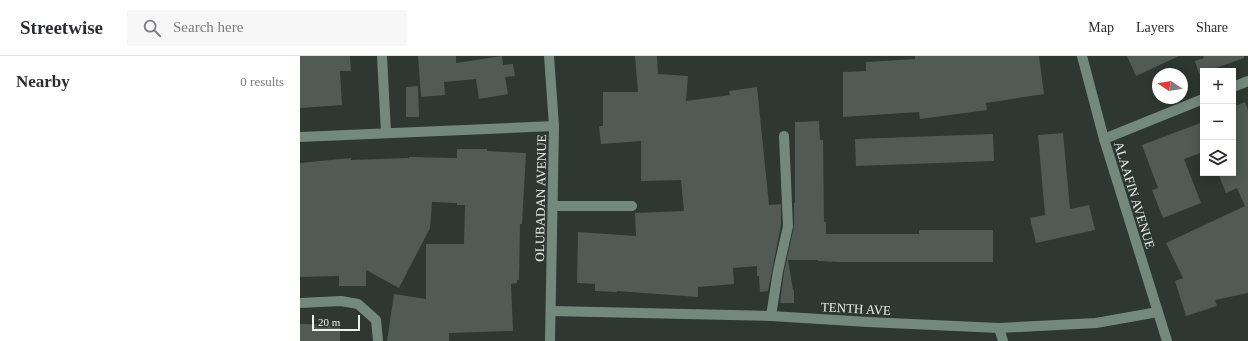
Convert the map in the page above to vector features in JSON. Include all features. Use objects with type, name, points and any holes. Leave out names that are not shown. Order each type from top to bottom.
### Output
[{"type":"street","points":[[382,56],[386,133]]},
{"type":"street","name":"OLUBADAN AVENUE","points":[[549,56],[554,126],[550,341]]},
{"type":"street","name":"ALAAFIN AVENUE","points":[[1082,56],[1104,139],[1167,341]]},
{"type":"street","points":[[1236,86],[1248,80]]},
{"type":"street","points":[[1104,139],[1200,100]]},
{"type":"street","points":[[300,137],[554,126]]},
{"type":"street","points":[[771,316],[778,271],[788,226],[784,136]]},
{"type":"street","points":[[553,206],[632,206]]},
{"type":"street","points":[[300,303],[341,301],[358,304],[376,320],[378,341]]},
{"type":"street","name":"TENTH AVE","points":[[551,311],[771,316],[1000,328],[1096,323],[1158,312]]},
{"type":"street","points":[[1000,328],[1002,341]]},
{"type":"building","points":[[300,56],[350,56],[351,71],[340,71],[342,105],[300,108]]},
{"type":"building","points":[[418,56],[456,56],[456,63],[502,56],[503,65],[513,64],[515,76],[505,77],[508,94],[479,99],[476,79],[444,82],[445,95],[421,97]]},
{"type":"building","points":[[635,56],[657,56],[658,74],[688,76],[686,101],[730,95],[729,91],[757,87],[769,205],[781,204],[781,225],[768,291],[760,292],[757,266],[733,268],[734,284],[698,287],[698,297],[617,291],[595,291],[595,284],[577,283],[578,232],[636,236],[635,213],[684,211],[681,180],[641,181],[641,141],[601,144],[599,126],[603,126],[603,92],[638,92]]},
{"type":"building","points":[[915,56],[1039,56],[1044,94],[986,103],[987,110],[920,119],[919,112],[843,117],[843,72],[866,71],[866,62],[915,59]]},
{"type":"building","points":[[1127,56],[1179,56],[1152,68],[1136,76]]},
{"type":"building","points":[[1203,56],[1244,56],[1244,58],[1216,68],[1200,68],[1199,74],[1195,61],[1204,58]]},
{"type":"building","points":[[418,86],[419,117],[406,117],[406,87]]},
{"type":"building","points":[[1245,102],[1248,110],[1248,293],[1215,300],[1217,306],[1186,316],[1175,281],[1183,278],[1166,243],[1245,206],[1237,188],[1226,193],[1219,176],[1236,176],[1236,106]]},
{"type":"building","points":[[819,121],[820,140],[823,140],[824,222],[826,222],[826,234],[919,234],[919,230],[993,230],[993,262],[841,262],[788,260],[794,290],[794,303],[780,303],[784,272],[794,226],[795,122]]},
{"type":"building","points":[[1200,123],[1200,153],[1184,159],[1201,203],[1163,218],[1152,190],[1158,188],[1142,145]]},
{"type":"building","points":[[1063,133],[1070,209],[1089,205],[1095,230],[1036,243],[1030,218],[1045,215],[1038,135]]},
{"type":"building","points":[[993,134],[994,161],[856,166],[855,139]]},
{"type":"building","points":[[457,149],[487,149],[487,151],[526,153],[522,224],[520,224],[519,280],[517,280],[517,283],[511,284],[513,331],[449,333],[449,341],[387,341],[394,294],[426,299],[426,244],[464,244],[465,205],[457,205],[457,203],[432,202],[430,228],[399,288],[366,270],[366,286],[339,286],[339,276],[300,277],[300,163],[351,158],[351,160],[409,157],[457,158]]},
{"type":"building","points":[[300,324],[340,325],[340,341],[300,341]]}]
